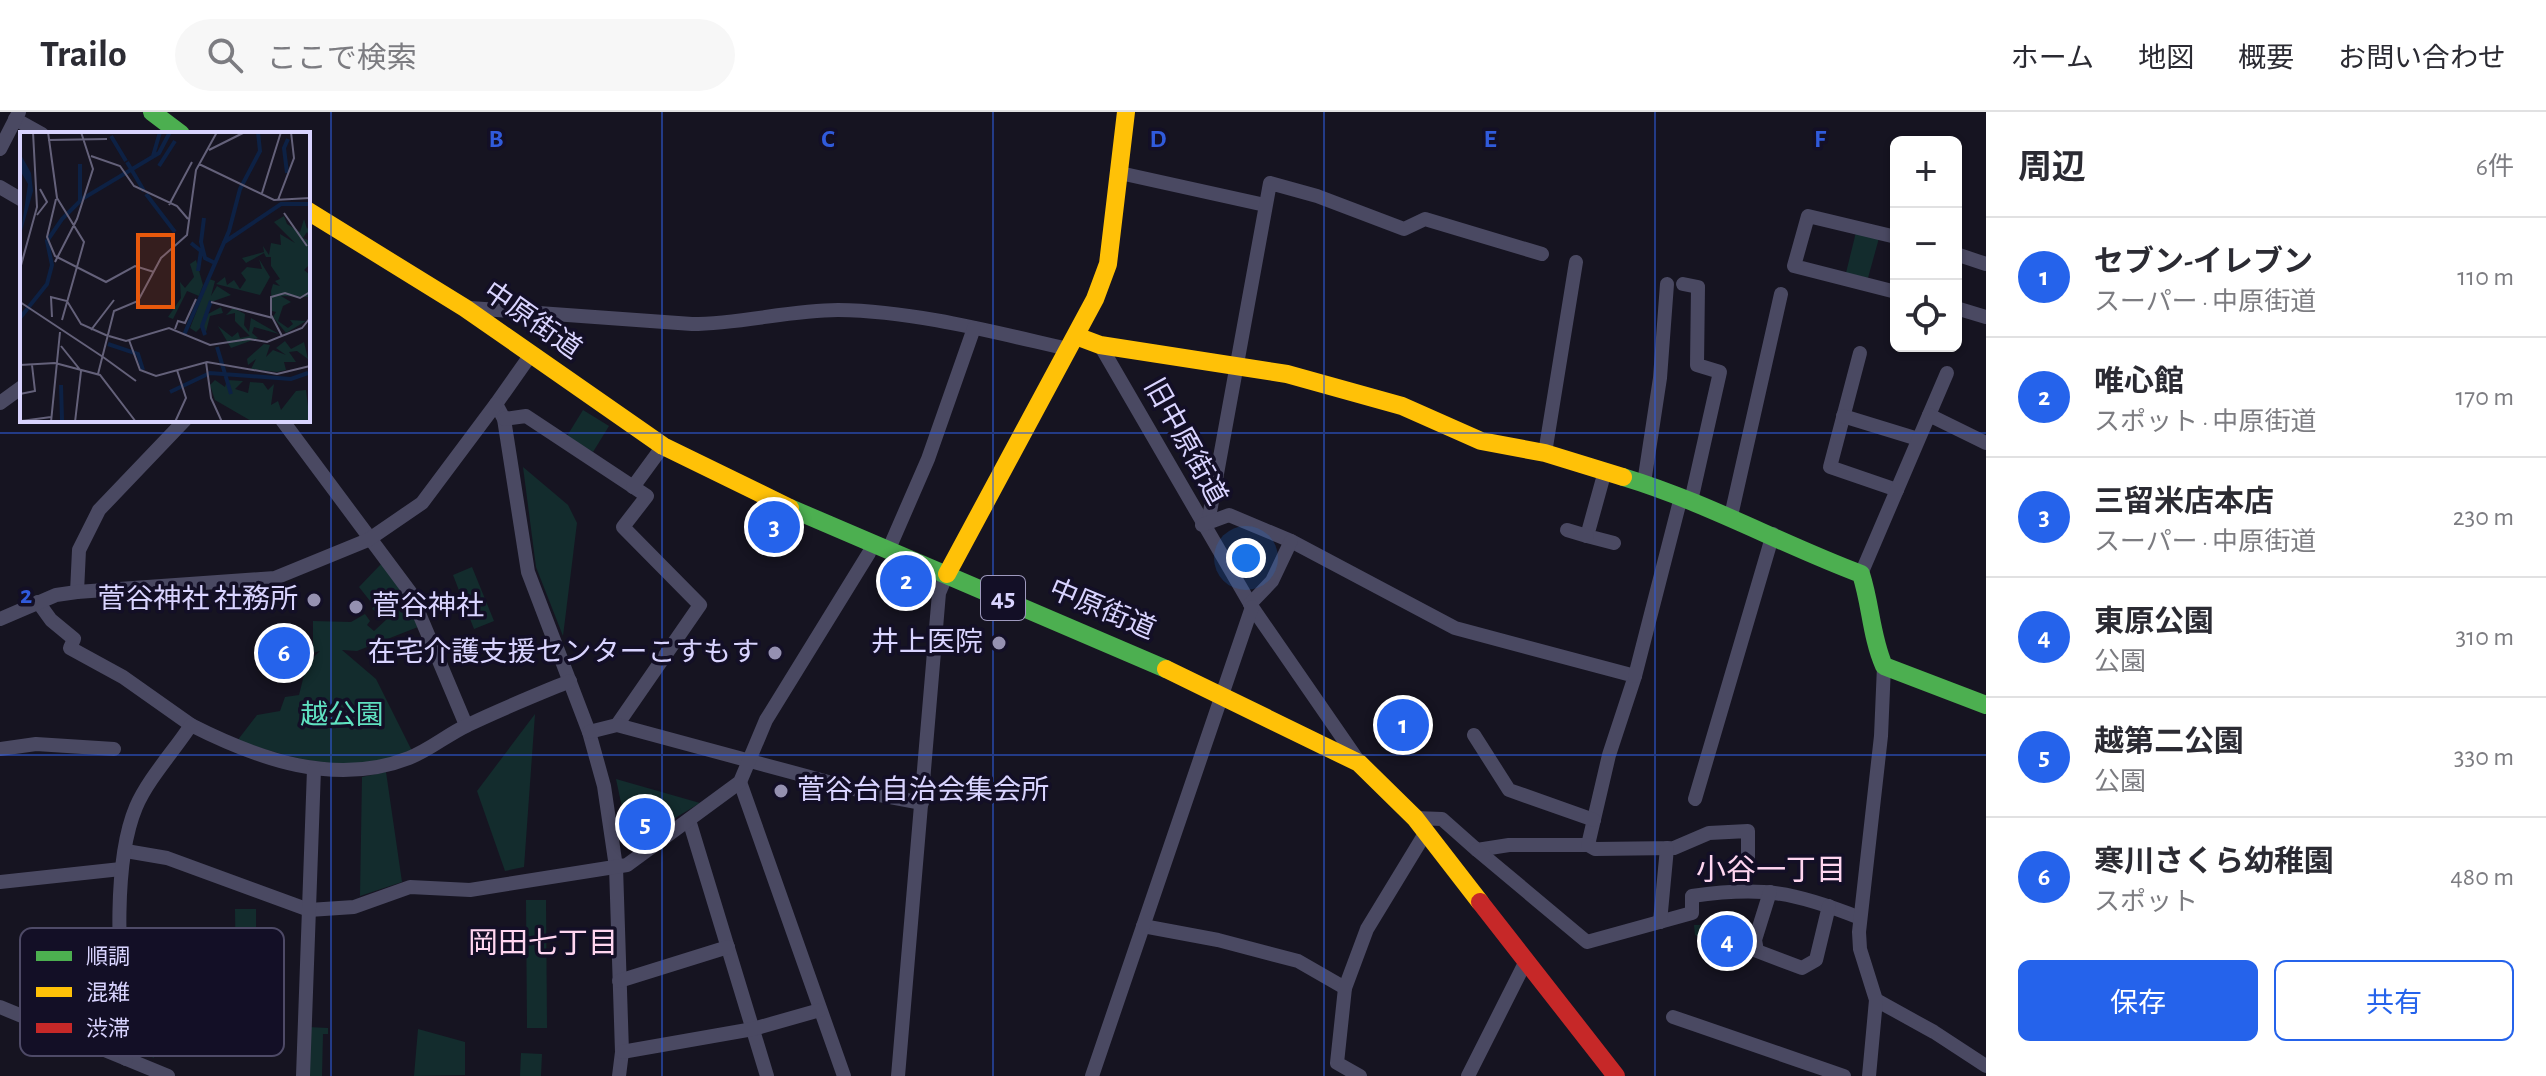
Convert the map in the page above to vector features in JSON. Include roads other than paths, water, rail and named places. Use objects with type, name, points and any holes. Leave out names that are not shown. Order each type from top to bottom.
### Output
[{"type":"main road","points":[[947,574],[1072,342],[1108,264],[1126,112]]},
{"type":"main road","points":[[157,116],[178,132]]},
{"type":"main road","name":"中原街道","points":[[310,212],[465,308],[663,446],[879,552],[947,574],[1139,656],[1359,763],[1421,825],[1616,1076]]},
{"type":"main road","points":[[1072,342],[1287,374],[1402,406],[1481,441],[1545,453],[1644,483],[1731,516],[1773,534],[1792,548],[1861,574],[1870,602],[1873,640],[1884,666],[1986,705]]},
{"type":"street","points":[[136,112],[157,116]]},
{"type":"street","points":[[0,149],[17,116],[39,132]]},
{"type":"street","points":[[1120,173],[1265,205]]},
{"type":"street","points":[[1205,524],[1238,365],[1270,183],[1317,196],[1373,220],[1404,229],[1425,219],[1542,254]]},
{"type":"street","points":[[0,187],[20,199]]},
{"type":"street","points":[[1890,236],[1808,216],[1794,266],[1890,290]]},
{"type":"street","points":[[1962,256],[1986,264]]},
{"type":"street","points":[[1545,453],[1576,262]]},
{"type":"street","points":[[1644,483],[1660,378],[1667,284]]},
{"type":"street","points":[[1588,845],[1609,755],[1635,676],[1720,372],[1697,365],[1698,287]]},
{"type":"street","points":[[1731,516],[1781,294]]},
{"type":"street","points":[[465,308],[692,324],[728,324],[836,310],[1072,342]]},
{"type":"street","points":[[1962,310],[1986,317]]},
{"type":"street","points":[[126,851],[167,858],[309,910],[354,907],[410,887],[470,890],[627,865],[740,782],[766,720],[879,552],[928,459],[974,328]]},
{"type":"street","name":"旧中原街道","points":[[1100,345],[1251,606],[1359,763]]},
{"type":"street","points":[[0,619],[38,602],[77,592],[250,582],[297,570],[368,540],[422,503],[532,353]]},
{"type":"street","points":[[1860,353],[1830,467],[1897,490]]},
{"type":"street","points":[[1861,574],[1947,373]]},
{"type":"street","points":[[0,403],[20,388]]},
{"type":"street","points":[[496,404],[504,419],[528,572],[589,732],[604,786],[616,867],[622,1052],[619,1076]]},
{"type":"street","points":[[1929,415],[1986,443]]},
{"type":"street","points":[[504,419],[526,416],[647,496],[623,527],[700,605],[617,725]]},
{"type":"street","points":[[1843,416],[1918,439]]},
{"type":"street","points":[[77,592],[79,550],[99,510],[183,422]]},
{"type":"street","points":[[284,422],[300,440],[368,540],[410,592],[466,725]]},
{"type":"street","points":[[633,487],[663,446]]},
{"type":"street","points":[[1587,536],[1605,471]]},
{"type":"street","points":[[1205,524],[1229,515],[1291,541],[1455,628],[1635,676]]},
{"type":"street","points":[[1567,530],[1614,543]]},
{"type":"street","points":[[1695,799],[1773,534]]},
{"type":"street","points":[[1092,1076],[1251,606],[1272,581],[1291,541]]},
{"type":"street","points":[[898,1076],[939,593],[947,574]]},
{"type":"street","points":[[38,602],[51,620],[74,639],[70,648],[123,677],[191,725],[254,755],[314,769],[362,770],[411,758],[466,725],[570,681]]},
{"type":"street","points":[[1869,1076],[1876,1000],[1860,949],[1860,918],[1881,736],[1884,666]]},
{"type":"street","points":[[120,928],[121,869],[136,807],[191,725]]},
{"type":"street","points":[[589,732],[617,725],[747,762],[922,803]]},
{"type":"street","points":[[1474,735],[1509,790],[1530,791],[1594,820]]},
{"type":"street","points":[[0,749],[36,744],[114,749]]},
{"type":"street","points":[[303,1076],[314,769]]},
{"type":"street","points":[[740,782],[844,1076]]},
{"type":"street","points":[[1360,1076],[1337,1063],[1345,988],[1367,929],[1421,825],[1442,819],[1587,942],[1660,922],[1692,918],[1692,896],[1742,889],[1806,897],[1860,918]]},
{"type":"street","points":[[689,820],[767,1076]]},
{"type":"street","points":[[1477,850],[1509,845],[1667,848],[1709,833],[1748,831],[1748,859]]},
{"type":"street","points":[[1660,922],[1667,848]]},
{"type":"street","points":[[0,882],[121,869]]},
{"type":"street","points":[[1770,892],[1755,940],[1757,951],[1802,968],[1816,960],[1829,906]]},
{"type":"street","points":[[1143,926],[1218,940],[1298,961],[1345,988]]},
{"type":"street","points":[[619,981],[728,947]]},
{"type":"street","points":[[1468,1076],[1526,961]]},
{"type":"street","points":[[1876,1000],[1934,1032],[1986,1066]]},
{"type":"street","points":[[0,1007],[20,1015]]},
{"type":"street","points":[[622,1052],[753,1029],[820,1010]]},
{"type":"street","points":[[1673,1017],[1844,1076]]},
{"type":"street","points":[[119,1056],[168,1076]]},
{"type":"place","name":"三留米店本店","points":[[774,527]]},
{"type":"place","name":"唯心館","points":[[906,581]]},
{"type":"place","name":"菅谷神社 社務所","points":[[314,600]]},
{"type":"place","name":"菅谷神社","points":[[356,607]]},
{"type":"place","name":"井上医院","points":[[999,643]]},
{"type":"place","name":"寒川さくら幼稚園","points":[[284,653]]},
{"type":"place","name":"在宅介護支援センターこすもす","points":[[775,653]]},
{"type":"place","name":"セブン-イレブン","points":[[1403,725]]},
{"type":"place","name":"菅谷台自治会集会所","points":[[781,791]]},
{"type":"place","name":"越第二公園","points":[[645,824]]},
{"type":"place","name":"東原公園","points":[[1727,941]]},
{"type":"district","name":"小谷一丁目","points":[[1771,871]]},
{"type":"district","name":"岡田七丁目","points":[[543,944]]},
{"type":"park label","name":"越公園","points":[[342,716]]}]
